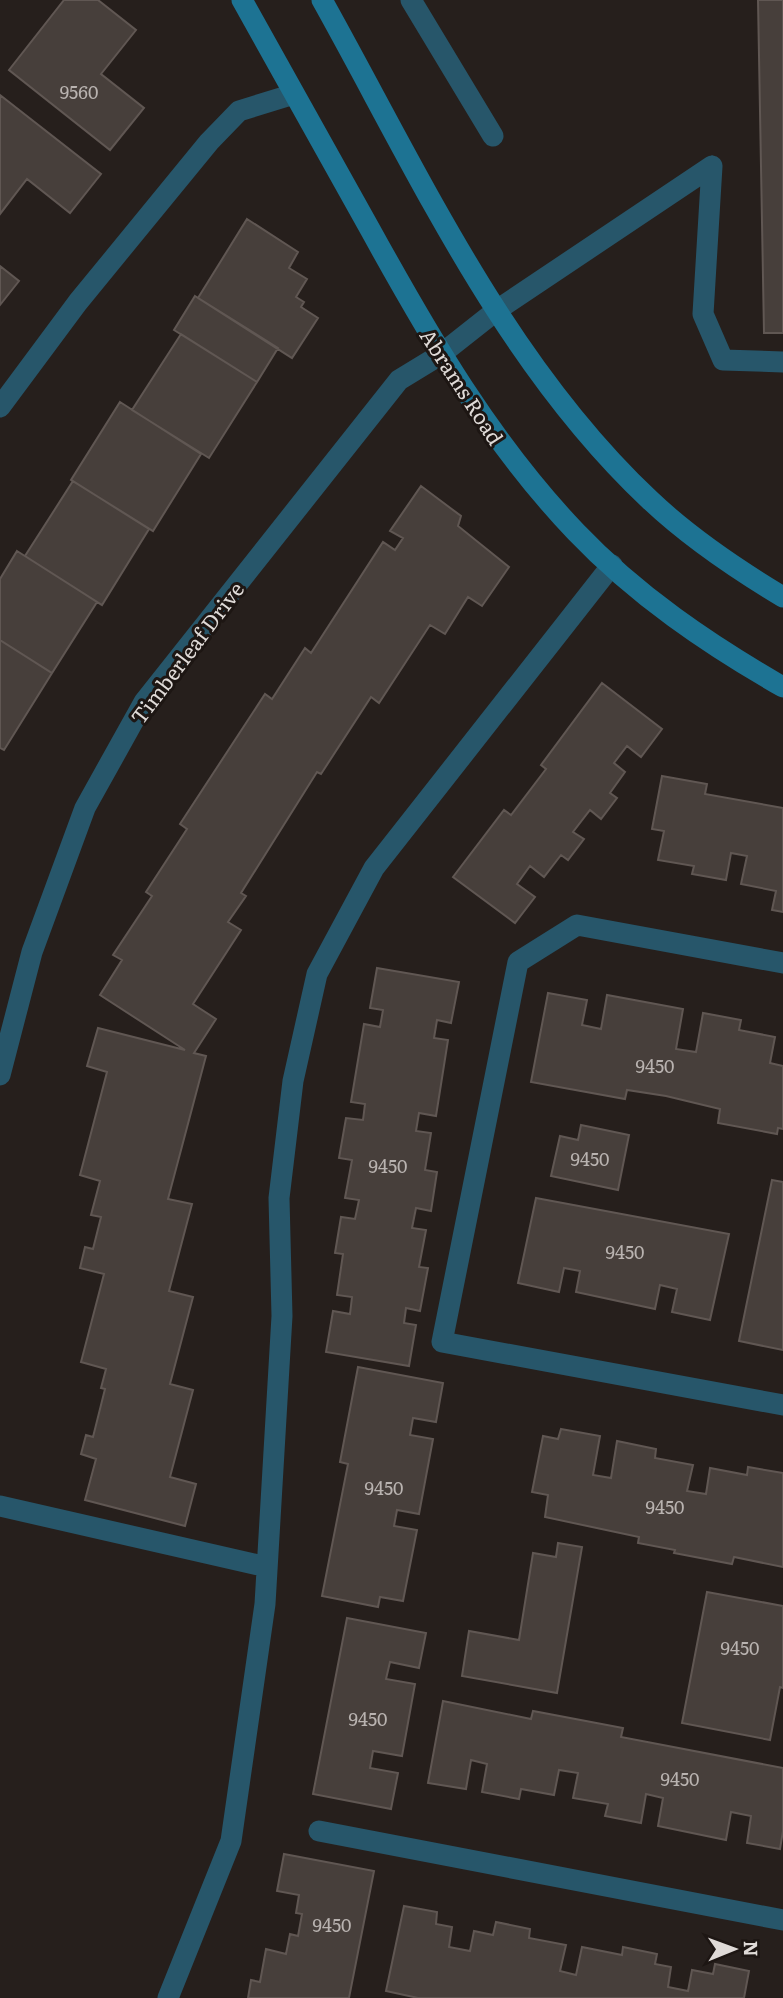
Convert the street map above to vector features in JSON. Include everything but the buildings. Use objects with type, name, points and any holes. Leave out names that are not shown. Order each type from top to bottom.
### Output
[{"type":"main road","name":"Abrams Road","points":[[242,0],[440,355],[511,458],[577,533],[646,596],[725,654],[783,687]]},
{"type":"main road","points":[[323,0],[497,310],[565,405],[651,501],[783,597]]},
{"type":"street","points":[[411,0],[493,136]]},
{"type":"street","points":[[0,407],[78,302],[209,142],[239,111],[294,94]]},
{"type":"street","name":"Timberleaf Drive","points":[[0,1075],[32,952],[85,808],[144,702],[399,380],[440,355],[497,310],[712,166],[703,314],[723,360],[783,362]]},
{"type":"street","points":[[168,1998],[231,1841],[265,1604],[282,1316],[279,1198],[293,1081],[317,974],[374,868],[612,565]]},
{"type":"street","points":[[783,963],[577,925],[518,962],[442,1342],[783,1405]]},
{"type":"street","points":[[0,1506],[267,1567]]},
{"type":"street","points":[[319,1830],[783,1920]]}]
